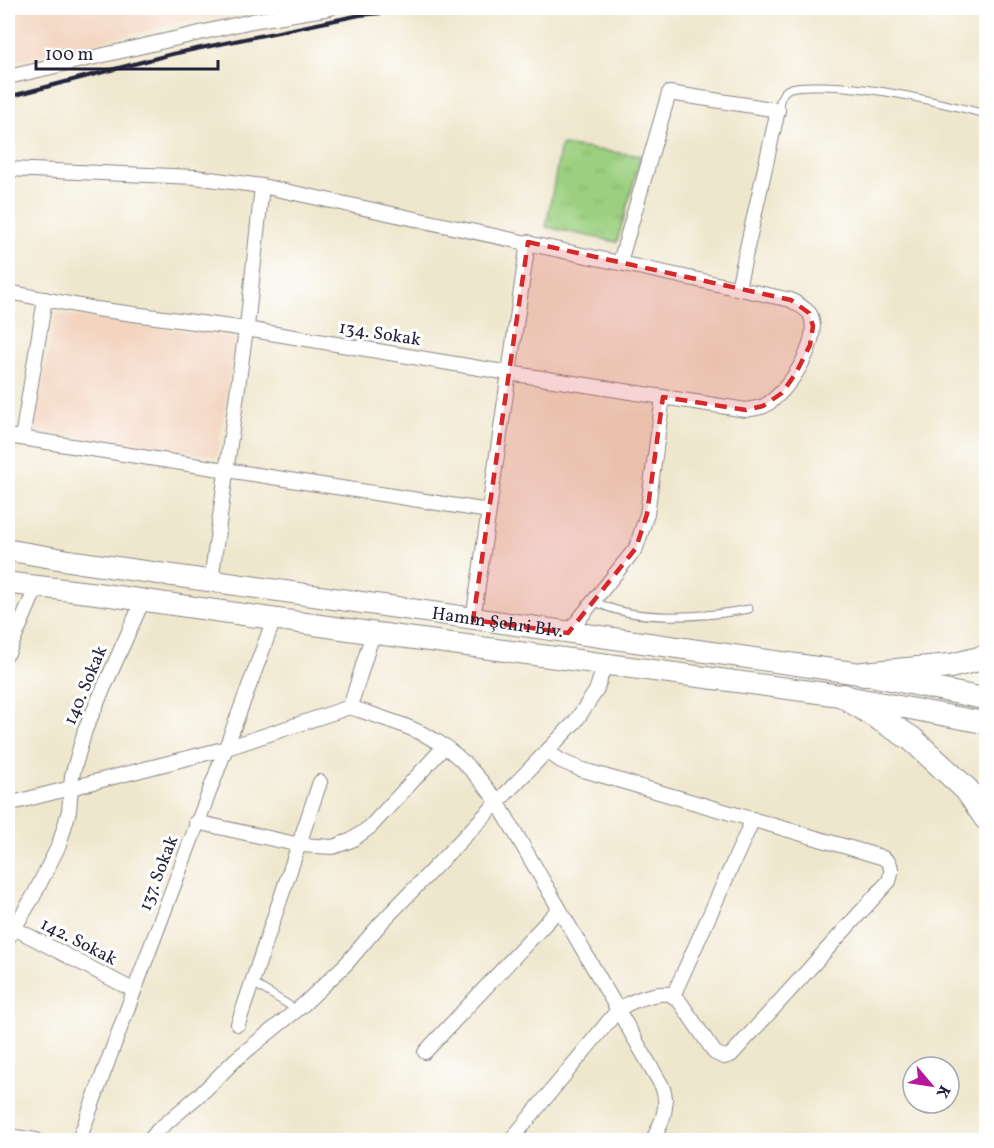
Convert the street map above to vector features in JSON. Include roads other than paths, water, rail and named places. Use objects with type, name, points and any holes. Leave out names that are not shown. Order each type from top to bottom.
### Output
[{"type":"highway","points":[[863,674],[951,666],[987,657]]},
{"type":"highway","points":[[844,696],[912,740],[967,790],[987,818]]},
{"type":"main road","name":"Hamm Şehri Blv.","points":[[8,550],[473,620],[863,674],[987,699]]},
{"type":"main road","name":"Hamm Şehri Blv.","points":[[8,583],[844,696],[987,723]]},
{"type":"street","points":[[8,77],[251,14],[330,8]]},
{"type":"street","points":[[8,169],[195,177],[262,186],[738,288],[778,110],[669,93],[620,262]]},
{"type":"street","points":[[211,581],[246,329],[262,186]]},
{"type":"street","points":[[473,620],[528,242]]},
{"type":"street","name":"134. Sokak","points":[[8,292],[96,309],[246,329],[746,410],[763,406],[782,393],[796,373],[810,345],[813,326],[809,313],[792,300],[738,288]]},
{"type":"street","points":[[22,438],[45,299]]},
{"type":"street","points":[[568,633],[636,548],[647,514],[663,397]]},
{"type":"street","points":[[8,435],[489,511]]},
{"type":"street","points":[[8,653],[37,586]]},
{"type":"street","name":"140. Sokak","points":[[10,930],[33,897],[59,845],[69,811],[70,788],[85,730],[143,600]]},
{"type":"street","name":"137. Sokak","points":[[79,1140],[196,822],[227,748],[274,619]]},
{"type":"street","points":[[350,707],[373,633]]},
{"type":"street","points":[[150,1140],[235,1060],[297,1010],[346,964],[381,923],[584,711],[600,682],[605,664]]},
{"type":"street","points":[[8,804],[227,748],[350,707],[418,730],[457,755],[481,779],[498,803],[664,1091],[666,1104],[663,1120],[653,1140]]},
{"type":"street","points":[[196,822],[300,845],[333,847],[352,840],[370,827],[446,746]]},
{"type":"street","points":[[511,1140],[617,1011],[628,1002],[666,993],[673,996],[680,1002],[715,1053],[724,1057],[731,1055],[889,880],[891,867],[885,858],[579,769],[561,761],[547,751]]},
{"type":"street","points":[[238,1024],[321,782]]},
{"type":"street","points":[[673,996],[753,819]]},
{"type":"street","points":[[425,1052],[559,909]]},
{"type":"street","name":"142. Sokak","points":[[10,930],[134,990]]},
{"type":"street","points":[[8,1136],[36,1140]]},
{"type":"lane","points":[[778,110],[782,94],[790,88],[849,86],[928,100],[987,114]]},
{"type":"lane","points":[[594,600],[618,611],[660,615],[715,616],[749,609]]},
{"type":"lane","points":[[253,982],[297,1010]]},
{"type":"railway","points":[[8,97],[172,54],[360,15],[438,8]]}]
